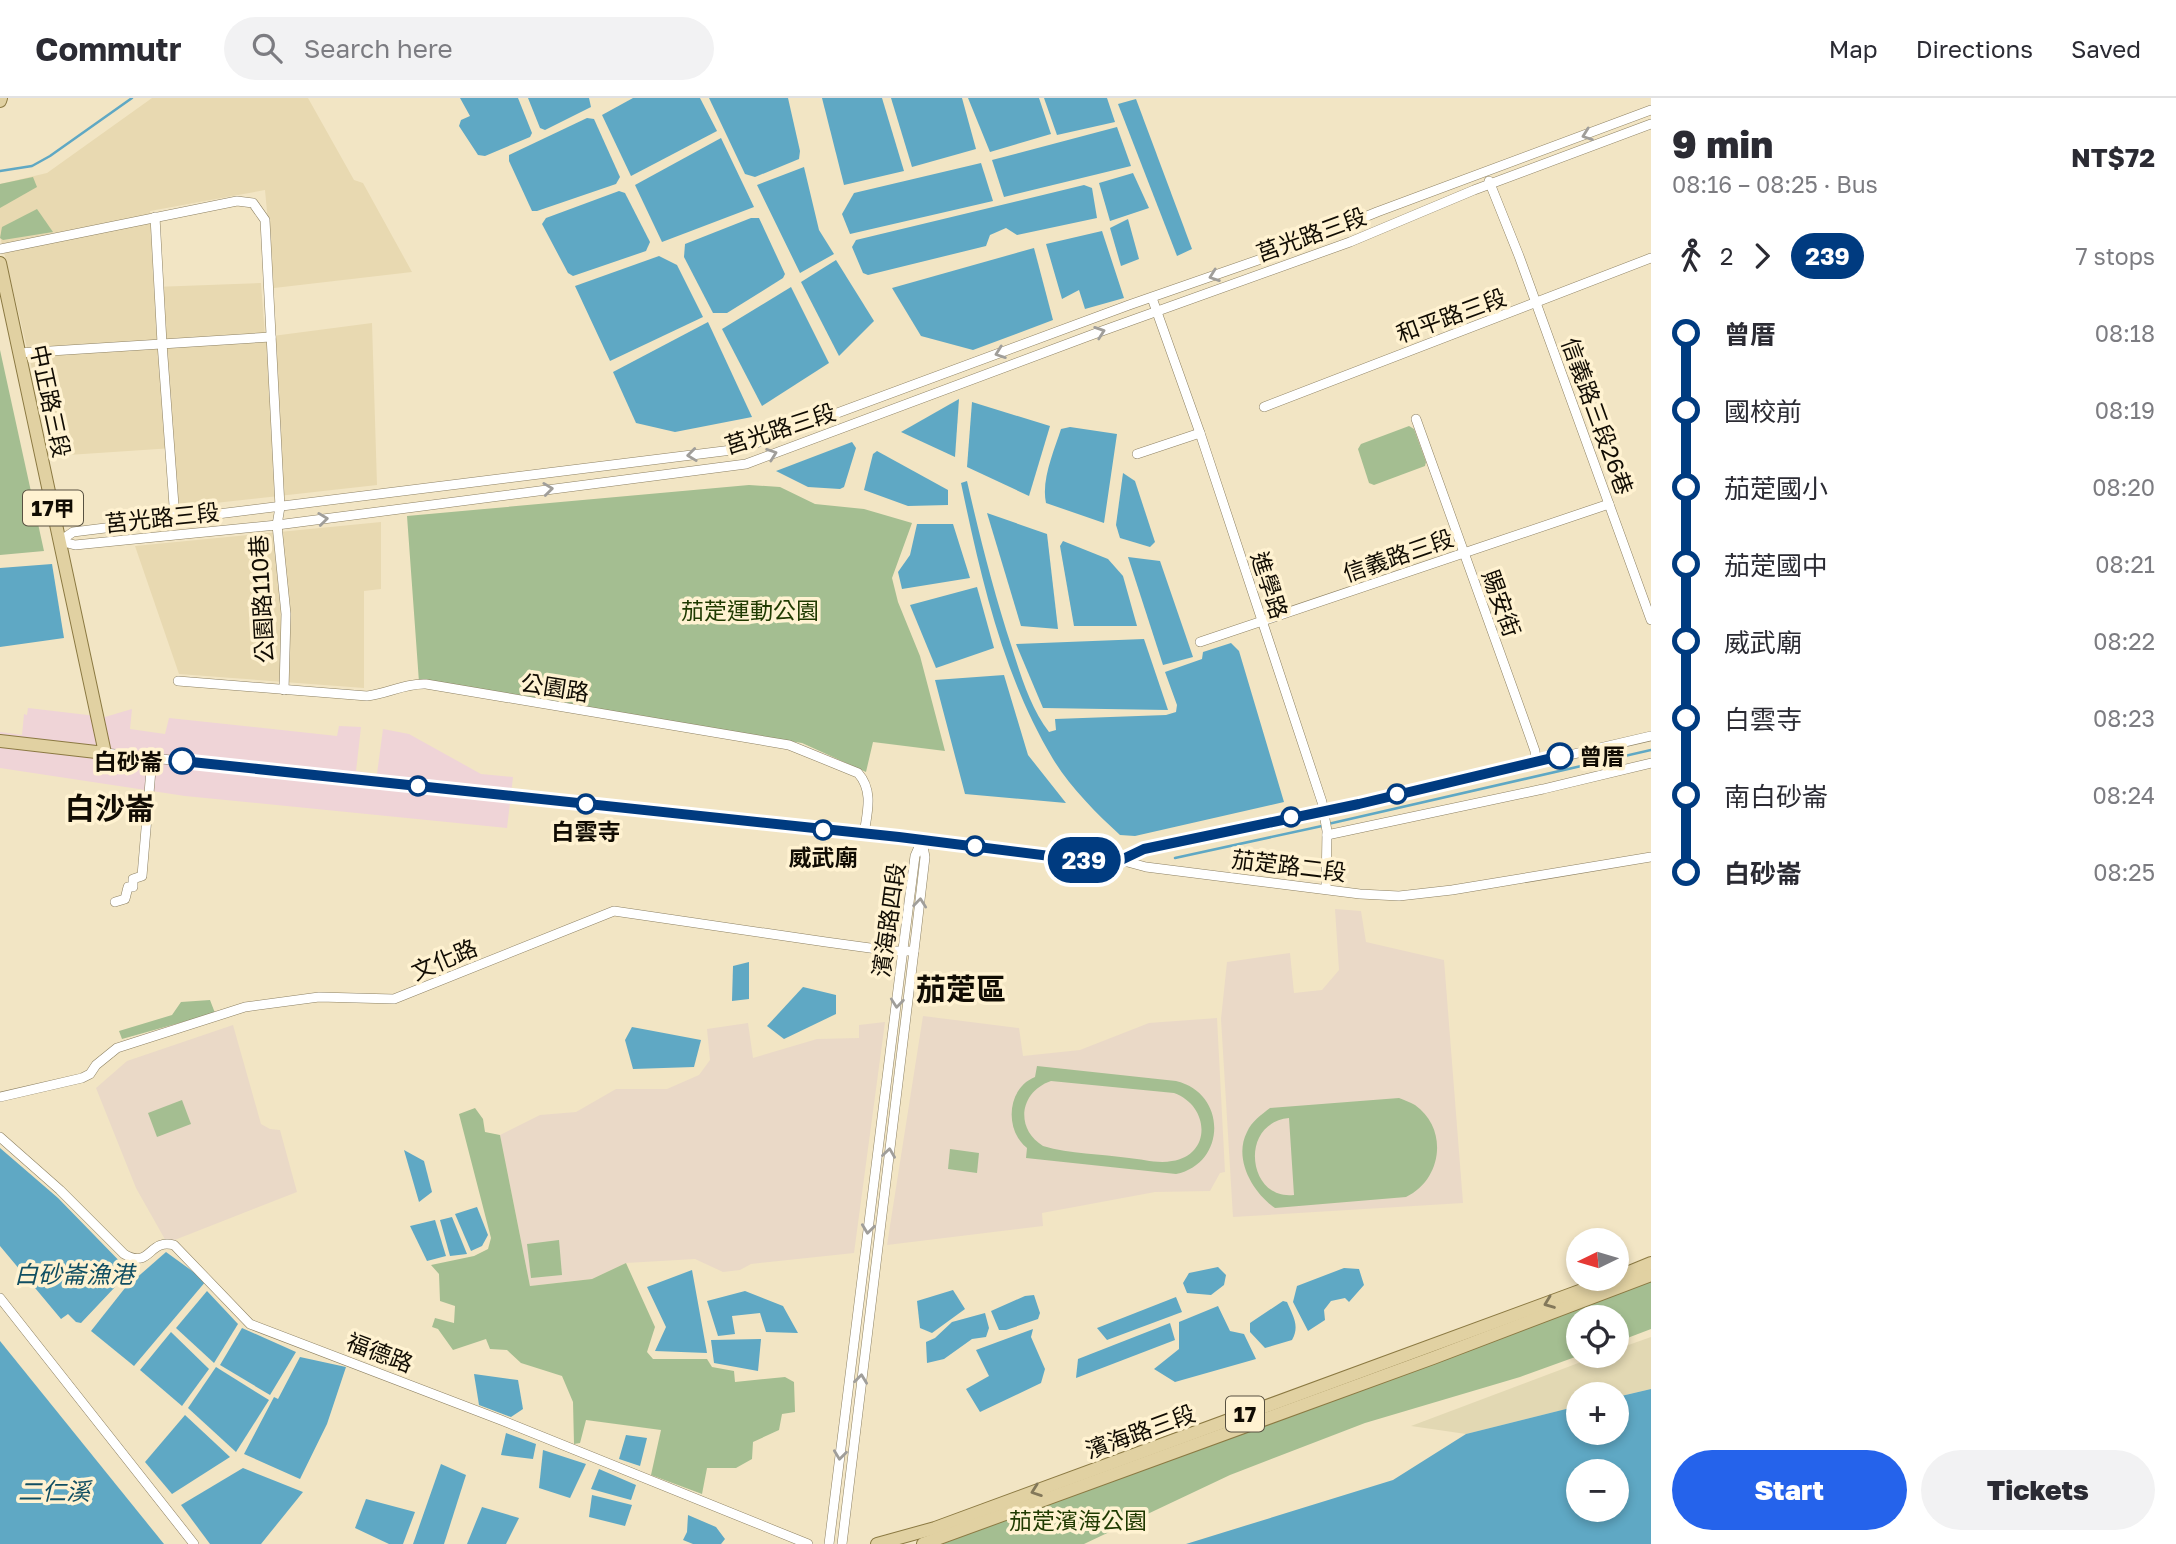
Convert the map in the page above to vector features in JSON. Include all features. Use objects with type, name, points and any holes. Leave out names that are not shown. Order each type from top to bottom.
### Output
[{"type":"main road","name":"中正路三段","points":[[0,263],[105,753]]},
{"type":"main road","points":[[0,741],[105,753]]},
{"type":"main road","name":"濱海路三段","points":[[1629,1272],[1651,1263]]},
{"type":"main road","name":"濱海路三段","points":[[877,1544],[935,1528],[1493,1336],[1651,1275]]},
{"type":"main road","name":"濱海路三段","points":[[923,1544],[1578,1292]]},
{"type":"street","name":"莒光路三段","points":[[61,541],[74,532],[740,449],[1264,258],[1377,212],[1651,110]]},
{"type":"street","name":"莒光路三段","points":[[61,541],[75,545],[276,525],[746,464],[1350,242],[1490,184],[1651,124]]},
{"type":"street","name":"信義路三段26巷","points":[[1486,171],[1651,620]]},
{"type":"street","name":"公園路110巷","points":[[155,216],[237,201],[253,203],[265,220],[280,507],[276,525],[286,614],[284,690]]},
{"type":"street","points":[[0,249],[155,216],[175,519]]},
{"type":"street","name":"和平路三段","points":[[1264,407],[1651,258]]},
{"type":"street","name":"進學路","points":[[1153,298],[1325,814],[1326,888]]},
{"type":"street","points":[[19,352],[271,337]]},
{"type":"street","points":[[940,374],[954,387]]},
{"type":"street","name":"賜安街","points":[[1416,419],[1535,751],[1535,762]]},
{"type":"street","points":[[1137,454],[1200,433]]},
{"type":"street","name":"信義路三段","points":[[1200,642],[1609,504]]},
{"type":"street","name":"公園路","points":[[178,681],[367,696],[391,692],[410,684],[426,684],[789,745],[858,773],[864,780],[868,799],[864,834]]},
{"type":"street","points":[[1121,860],[1144,849],[1325,814],[1651,736]]},
{"type":"street","name":"茄萣路二段","points":[[105,753],[922,839],[1082,860],[1121,860],[1155,868],[1360,894],[1399,896],[1452,890],[1651,857]]},
{"type":"street","points":[[115,902],[125,899],[133,879],[142,876],[152,758]]},
{"type":"street","points":[[1327,833],[1543,789],[1651,763]]},
{"type":"street","name":"濱海路四段","points":[[829,1544],[915,856],[922,839]]},
{"type":"street","name":"濱海路四段","points":[[842,1544],[925,857],[922,839]]},
{"type":"street","name":"文化路","points":[[0,1097],[82,1078],[90,1074],[96,1065],[117,1048],[245,1007],[319,997],[394,999],[614,911],[839,944],[914,951]]},
{"type":"street","name":"福德路","points":[[0,1137],[60,1190],[124,1254],[134,1260],[142,1259],[156,1246],[166,1243],[174,1245],[250,1324],[501,1420],[808,1544]]},
{"type":"street","points":[[0,1298],[194,1544]]},
{"type":"shaded area","points":[[152,98],[308,98],[354,180],[363,183],[412,272],[274,288],[265,190],[150,211],[154,287],[261,283],[265,337],[372,323],[377,485],[179,507],[173,448],[53,456],[0,236],[0,184],[47,173]]},
{"type":"shaded area","points":[[381,522],[381,589],[364,591],[364,688],[179,674],[135,546]]},
{"type":"shaded area","points":[[28,708],[105,717],[132,709],[130,729],[165,734],[169,718],[337,736],[339,726],[361,727],[356,771],[377,774],[383,729],[409,734],[481,774],[513,777],[507,828],[185,796],[0,768],[0,732],[22,735],[24,714],[27,715]]},
{"type":"shaded area","points":[[1335,909],[1361,911],[1366,942],[1444,960],[1463,1203],[1233,1217],[1221,1019],[1227,962],[1290,953],[1294,993],[1322,990],[1339,970]]},
{"type":"shaded area","points":[[923,1016],[1019,1028],[1023,1056],[1080,1050],[1149,1023],[1217,1018],[1225,1172],[1220,1173],[1210,1191],[1155,1192],[1042,1213],[1043,1226],[887,1245]]},
{"type":"shaded area","points":[[885,1022],[854,1253],[751,1264],[740,1270],[723,1272],[695,1259],[626,1263],[592,1279],[530,1286],[500,1135],[540,1115],[576,1112],[616,1089],[667,1089],[699,1075],[710,1060],[707,1029],[748,1023],[753,1058],[817,1039],[859,1038],[859,1025]]},
{"type":"shaded area","points":[[233,1025],[261,1124],[280,1130],[297,1192],[167,1243],[136,1188],[96,1088],[127,1061]]},
{"type":"green space","points":[[33,177],[37,187],[0,208],[0,184]]},
{"type":"green space","points":[[37,209],[53,232],[3,240],[0,238],[2,227]]},
{"type":"green space","points":[[0,350],[44,551],[0,555]]},
{"type":"green space","points":[[1409,426],[1414,429],[1425,466],[1374,485],[1369,483],[1358,449],[1361,444]]},
{"type":"green space","name":"茄萣運動公園","points":[[749,485],[780,487],[815,504],[864,509],[912,523],[892,578],[898,602],[920,656],[945,751],[873,742],[866,772],[802,743],[419,682],[407,516]]},
{"type":"green space","points":[[210,1000],[215,1013],[122,1039],[119,1031],[172,1015],[181,1002]]},
{"type":"green space","points":[[1037,1066],[1176,1081],[1193,1088],[1205,1099],[1212,1113],[1212,1143],[1205,1157],[1193,1167],[1176,1174],[1026,1158],[1027,1148],[1015,1131],[1012,1110],[1019,1090],[1035,1077]],"holes":[[[1051,1081],[1174,1093],[1186,1099],[1194,1108],[1202,1130],[1194,1150],[1185,1157],[1167,1162],[1053,1149],[1034,1139],[1025,1121],[1024,1111],[1032,1093]]]},
{"type":"green space","points":[[1399,1098],[1415,1105],[1426,1115],[1433,1127],[1437,1140],[1434,1167],[1418,1189],[1406,1197],[1275,1208],[1259,1194],[1247,1174],[1242,1153],[1249,1128],[1270,1108]],"holes":[[[1289,1118],[1294,1195],[1278,1194],[1267,1186],[1259,1175],[1255,1161],[1256,1146],[1262,1133],[1273,1123]]]},
{"type":"green space","points":[[182,1100],[191,1124],[157,1137],[148,1113]]},
{"type":"green space","points":[[475,1108],[483,1119],[485,1132],[500,1135],[530,1286],[592,1279],[626,1263],[655,1327],[647,1352],[653,1359],[707,1359],[712,1367],[734,1371],[735,1382],[785,1377],[794,1382],[795,1412],[782,1414],[779,1430],[753,1442],[752,1459],[736,1468],[707,1468],[702,1494],[651,1475],[661,1430],[586,1420],[580,1443],[574,1444],[573,1402],[562,1376],[521,1363],[507,1350],[490,1349],[486,1339],[453,1350],[438,1329],[432,1327],[435,1318],[454,1323],[455,1306],[440,1301],[439,1274],[431,1265],[474,1256],[488,1249],[491,1238],[459,1114]]},
{"type":"green space","points":[[950,1149],[979,1153],[977,1173],[948,1169]]},
{"type":"green space","points":[[559,1240],[562,1275],[531,1278],[527,1244]]},
{"type":"green space","name":"茄萣濱海公園","points":[[1651,1280],[1651,1329],[1629,1337],[1629,1305],[1584,1305],[1619,1292],[1629,1292],[1629,1288]]},
{"type":"green space","name":"茄萣濱海公園","points":[[1566,1312],[1566,1360],[1520,1377],[1365,1423],[1230,1475],[1084,1544],[942,1544]]},
{"type":"sand","points":[[1651,1337],[1651,1389],[1629,1394],[1629,1382],[1566,1382],[1566,1409],[1466,1434],[1411,1426],[1566,1368],[1629,1368],[1629,1345]]},
{"type":"water","points":[[460,98],[518,98],[532,133],[530,137],[485,156],[478,155],[459,126],[461,120],[470,116]]},
{"type":"water","points":[[528,98],[589,98],[591,107],[545,130],[540,128]]},
{"type":"water","points":[[633,98],[700,98],[717,131],[631,176],[602,115]]},
{"type":"water","points":[[709,98],[788,98],[800,151],[799,159],[755,177],[745,174]]},
{"type":"water","points":[[822,98],[882,98],[904,171],[844,185]]},
{"type":"water","points":[[891,98],[962,98],[976,149],[912,167]]},
{"type":"water","points":[[968,98],[1039,98],[1051,134],[990,152]]},
{"type":"water","points":[[1044,98],[1107,98],[1115,122],[1057,135]]},
{"type":"water","points":[[1136,99],[1192,249],[1177,256],[1118,104]]},
{"type":"water","points":[[587,118],[594,119],[620,177],[616,184],[532,211],[509,161],[509,155]]},
{"type":"water","points":[[1117,127],[1131,166],[1004,197],[992,160]]},
{"type":"water","points":[[721,138],[754,207],[662,242],[635,185]]},
{"type":"water","points":[[981,163],[993,201],[850,234],[842,214],[854,193]]},
{"type":"water","points":[[804,167],[819,230],[834,254],[800,273],[757,185]]},
{"type":"water","points":[[1133,173],[1149,208],[1110,221],[1099,183]]},
{"type":"water","points":[[1084,185],[1092,188],[1097,218],[1017,235],[1006,228],[990,235],[986,246],[868,275],[863,273],[852,247],[856,240]]},
{"type":"water","points":[[619,191],[625,193],[650,242],[646,251],[573,276],[568,273],[542,224],[546,218]]},
{"type":"water","points":[[751,218],[759,218],[785,274],[783,278],[727,313],[713,313],[684,257],[685,244]]},
{"type":"water","points":[[1128,219],[1139,259],[1121,266],[1110,228]]},
{"type":"water","points":[[1102,231],[1124,298],[1085,309],[1079,290],[1062,299],[1046,244]]},
{"type":"water","points":[[1034,248],[1053,320],[973,350],[921,336],[892,288]]},
{"type":"water","points":[[659,256],[677,265],[703,317],[610,361],[575,286]]},
{"type":"water","points":[[836,260],[874,321],[839,356],[801,282]]},
{"type":"water","points":[[791,287],[829,363],[762,406],[722,329]]},
{"type":"water","points":[[708,322],[752,417],[675,432],[636,423],[613,372]]},
{"type":"water","points":[[959,399],[955,457],[901,432]]},
{"type":"water","points":[[972,402],[1050,426],[1029,496],[967,467]]},
{"type":"water","points":[[1070,427],[1117,434],[1104,523],[1046,503],[1045,485],[1052,456],[1061,429]]},
{"type":"water","points":[[852,442],[856,448],[844,487],[840,489],[808,487],[776,471]]},
{"type":"water","points":[[877,451],[948,490],[948,505],[908,506],[864,490],[873,454]]},
{"type":"water","points":[[1123,473],[1135,481],[1155,542],[1150,547],[1120,538],[1116,525]]},
{"type":"water","points":[[967,481],[993,586],[1015,659],[1032,703],[1049,732],[1056,730],[1055,719],[1166,715],[1176,712],[1177,705],[1165,672],[1202,659],[1203,652],[1231,643],[1239,651],[1284,802],[1135,836],[1120,835],[1093,809],[1067,780],[1053,759],[1020,694],[986,590],[961,483]]},
{"type":"water","points":[[987,513],[1047,534],[1058,629],[1021,626]]},
{"type":"water","points":[[917,524],[953,524],[970,578],[902,589],[898,572],[910,555]]},
{"type":"water","points":[[1063,541],[1108,559],[1123,576],[1137,626],[1074,626],[1060,546]]},
{"type":"water","points":[[1128,557],[1160,561],[1193,657],[1163,665]]},
{"type":"water","points":[[52,564],[64,638],[0,647],[0,568]]},
{"type":"water","points":[[977,587],[994,648],[936,668],[910,605]]},
{"type":"water","points":[[1144,639],[1168,710],[1043,708],[1016,644]]},
{"type":"water","points":[[1004,675],[1028,755],[1066,803],[965,794],[935,680]]},
{"type":"water","points":[[749,962],[749,999],[732,1001],[733,966]]},
{"type":"water","points":[[803,987],[836,995],[836,1014],[784,1039],[767,1026]]},
{"type":"water","points":[[632,1027],[701,1040],[694,1067],[633,1069],[625,1040]]},
{"type":"water","name":"白砂崙漁港","points":[[0,1148],[58,1198],[133,1275],[131,1278],[121,1266],[116,1265],[115,1287],[81,1323],[68,1314],[61,1319],[0,1246]]},
{"type":"water","points":[[404,1150],[424,1161],[432,1192],[419,1202]]},
{"type":"water","points":[[477,1207],[488,1235],[482,1246],[471,1251],[455,1214]]},
{"type":"water","points":[[452,1217],[467,1254],[450,1256],[440,1220]]},
{"type":"water","points":[[435,1220],[446,1256],[427,1261],[410,1226]]},
{"type":"water","points":[[166,1252],[206,1281],[134,1366],[91,1331],[125,1288]]},
{"type":"water","points":[[1218,1267],[1226,1275],[1224,1285],[1211,1295],[1187,1293],[1183,1283],[1189,1273]]},
{"type":"water","points":[[1344,1268],[1359,1269],[1364,1285],[1349,1302],[1345,1298],[1331,1301],[1324,1310],[1325,1320],[1308,1331],[1293,1302],[1297,1286]]},
{"type":"water","points":[[692,1270],[707,1353],[655,1351],[666,1327],[647,1287]]},
{"type":"water","points":[[953,1290],[965,1309],[932,1333],[920,1328],[917,1301]]},
{"type":"water","points":[[207,1291],[238,1324],[214,1363],[176,1328]]},
{"type":"water","points":[[745,1291],[783,1306],[798,1333],[766,1332],[760,1313],[732,1316],[735,1334],[718,1336],[707,1301]]},
{"type":"water","points":[[1034,1295],[1040,1313],[1038,1319],[999,1330],[991,1311],[1025,1296]]},
{"type":"water","points":[[1176,1297],[1182,1312],[1107,1340],[1097,1328]]},
{"type":"water","points":[[1283,1301],[1287,1302],[1293,1316],[1296,1326],[1294,1335],[1292,1340],[1265,1348],[1250,1332],[1250,1323]]},
{"type":"water","points":[[1218,1306],[1230,1331],[1244,1334],[1256,1359],[1175,1382],[1154,1369],[1179,1349],[1179,1322]]},
{"type":"water","points":[[985,1313],[989,1328],[986,1337],[972,1339],[944,1359],[927,1363],[926,1342],[935,1338],[952,1322]]},
{"type":"water","points":[[1170,1323],[1175,1340],[1076,1378],[1078,1359]]},
{"type":"water","points":[[242,1328],[296,1352],[270,1395],[220,1365]]},
{"type":"water","points":[[1033,1329],[1031,1337],[1045,1369],[1041,1383],[980,1412],[966,1389],[989,1376],[976,1350]]},
{"type":"water","points":[[171,1332],[209,1369],[182,1406],[140,1370]]},
{"type":"water","points":[[761,1339],[758,1371],[714,1363],[711,1340]]},
{"type":"water","name":"二仁溪","points":[[0,1341],[164,1544],[0,1544]]},
{"type":"water","points":[[300,1357],[346,1367],[327,1424],[300,1479],[244,1454],[274,1397],[278,1399]]},
{"type":"water","points":[[216,1367],[269,1400],[236,1452],[188,1408]]},
{"type":"water","points":[[474,1374],[518,1380],[523,1409],[511,1417],[479,1405]]},
{"type":"water","points":[[1651,1389],[1651,1544],[1186,1544],[1393,1480],[1466,1434],[1566,1409],[1566,1445],[1629,1445],[1629,1394]]},
{"type":"water","points":[[185,1415],[230,1457],[172,1494],[145,1462]]},
{"type":"water","points":[[506,1433],[536,1444],[533,1459],[501,1455]]},
{"type":"water","points":[[626,1435],[647,1438],[640,1466],[619,1459]]},
{"type":"water","points":[[543,1450],[586,1464],[570,1498],[539,1488]]},
{"type":"water","points":[[441,1464],[466,1475],[444,1544],[413,1544]]},
{"type":"water","points":[[243,1468],[303,1492],[261,1544],[210,1544],[181,1505]]},
{"type":"water","points":[[599,1469],[636,1485],[631,1500],[591,1489]]},
{"type":"water","points":[[592,1495],[632,1505],[625,1526],[589,1517]]},
{"type":"water","points":[[366,1499],[415,1512],[403,1544],[389,1544],[355,1528]]},
{"type":"water","points":[[482,1507],[519,1518],[506,1544],[467,1544]]},
{"type":"water","points":[[688,1515],[716,1527],[725,1539],[721,1544],[693,1544],[683,1540],[687,1532]]},
{"type":"waterway","points":[[0,171],[32,166],[132,98]]},
{"type":"waterway","points":[[1328,824],[1651,750]]},
{"type":"waterway","points":[[1175,858],[1322,826]]},
{"type":"bus line","name":"239","points":[[182,761],[942,841],[1082,860],[1121,860],[1144,849],[1359,804],[1560,756]]},
{"type":"place","name":"曾厝","points":[[1560,756]]},
{"type":"place","name":"白砂崙","points":[[182,761]]},
{"type":"place","name":"白雲寺","points":[[586,804]]},
{"type":"place","name":"威武廟","points":[[823,830]]},
{"type":"district","name":"白沙崙","points":[[110,808]]},
{"type":"district","name":"茄萣區","points":[[961,989]]}]
